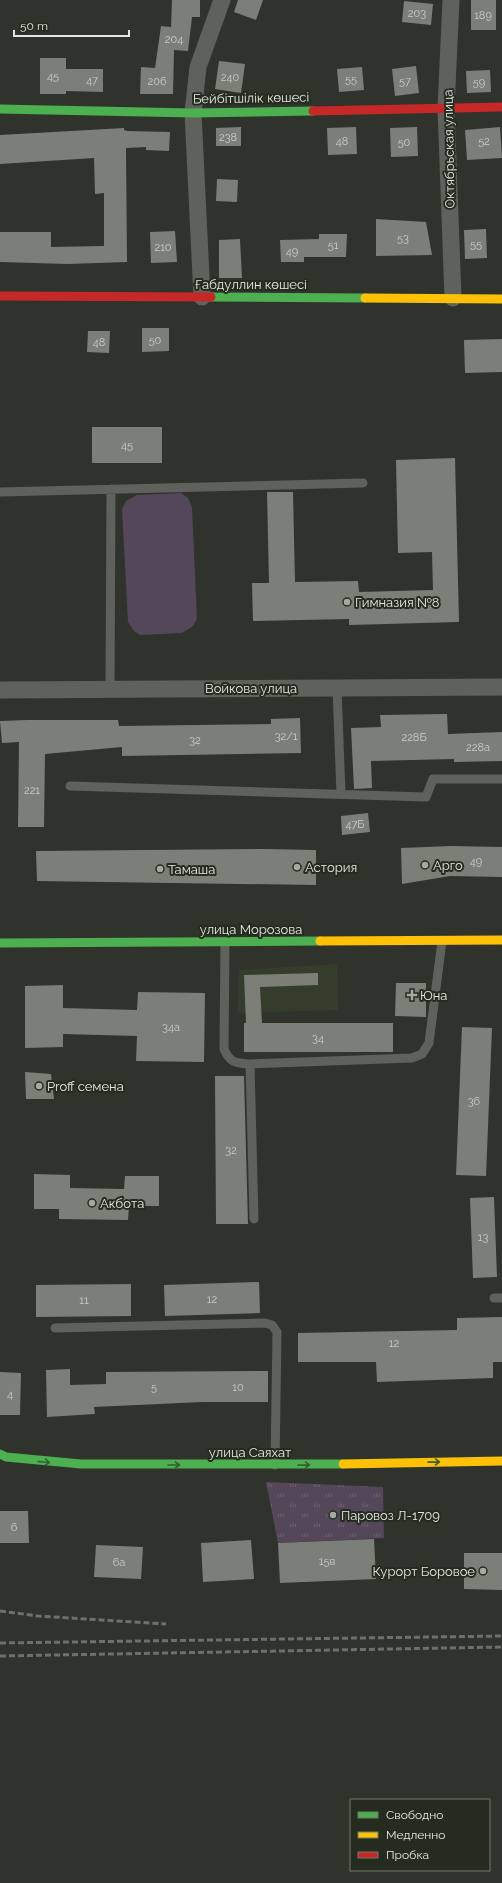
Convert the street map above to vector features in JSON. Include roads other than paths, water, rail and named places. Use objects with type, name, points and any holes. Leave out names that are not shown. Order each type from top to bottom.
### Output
[{"type":"street","points":[[202,297],[193,113],[198,67],[222,0]]},
{"type":"street","name":"Октябрьская улица","points":[[451,0],[446,108],[453,298]]},
{"type":"street","name":"Бейбітшілік көшесі","points":[[0,109],[193,113],[502,107]]},
{"type":"street","name":"Ғабдуллин көшесі","points":[[0,296],[502,299]]},
{"type":"street","name":"Войкова улица","points":[[0,690],[502,687]]},
{"type":"street","name":"улица Морозова","points":[[0,943],[502,940]]},
{"type":"street","name":"улица Саяхат","points":[[0,1454],[6,1457],[19,1459],[81,1464],[275,1465],[502,1461]]},
{"type":"lane","points":[[0,492],[363,483]]},
{"type":"lane","points":[[110,689],[111,489]]},
{"type":"lane","points":[[337,688],[341,794]]},
{"type":"lane","points":[[70,786],[426,797],[433,779],[502,778]]},
{"type":"lane","points":[[225,942],[224,1049],[228,1058],[232,1061],[250,1064],[412,1058],[422,1054],[429,1043],[442,940]]},
{"type":"lane","points":[[250,1064],[254,1219]]},
{"type":"lane","points":[[55,1328],[265,1323],[272,1326],[277,1332],[275,1465]]},
{"type":"railway","points":[[0,1611],[38,1616],[166,1624]]},
{"type":"railway","points":[[0,1643],[502,1636]]},
{"type":"railway","points":[[0,1656],[502,1647]]},
{"type":"place","name":"Гимназия №8","points":[[347,602]]},
{"type":"place","name":"Арго","points":[[425,865]]},
{"type":"place","name":"Астория","points":[[297,867]]},
{"type":"place","name":"Тамаша","points":[[160,869]]},
{"type":"place","name":"Юна","points":[[412,995]]},
{"type":"place","name":"Proff семена","points":[[39,1086]]},
{"type":"place","name":"Акбота","points":[[92,1203]]},
{"type":"place","name":"Паровоз Л-1709","points":[[333,1515]]},
{"type":"place","name":"Курорт Боровое","points":[[483,1571]]}]
